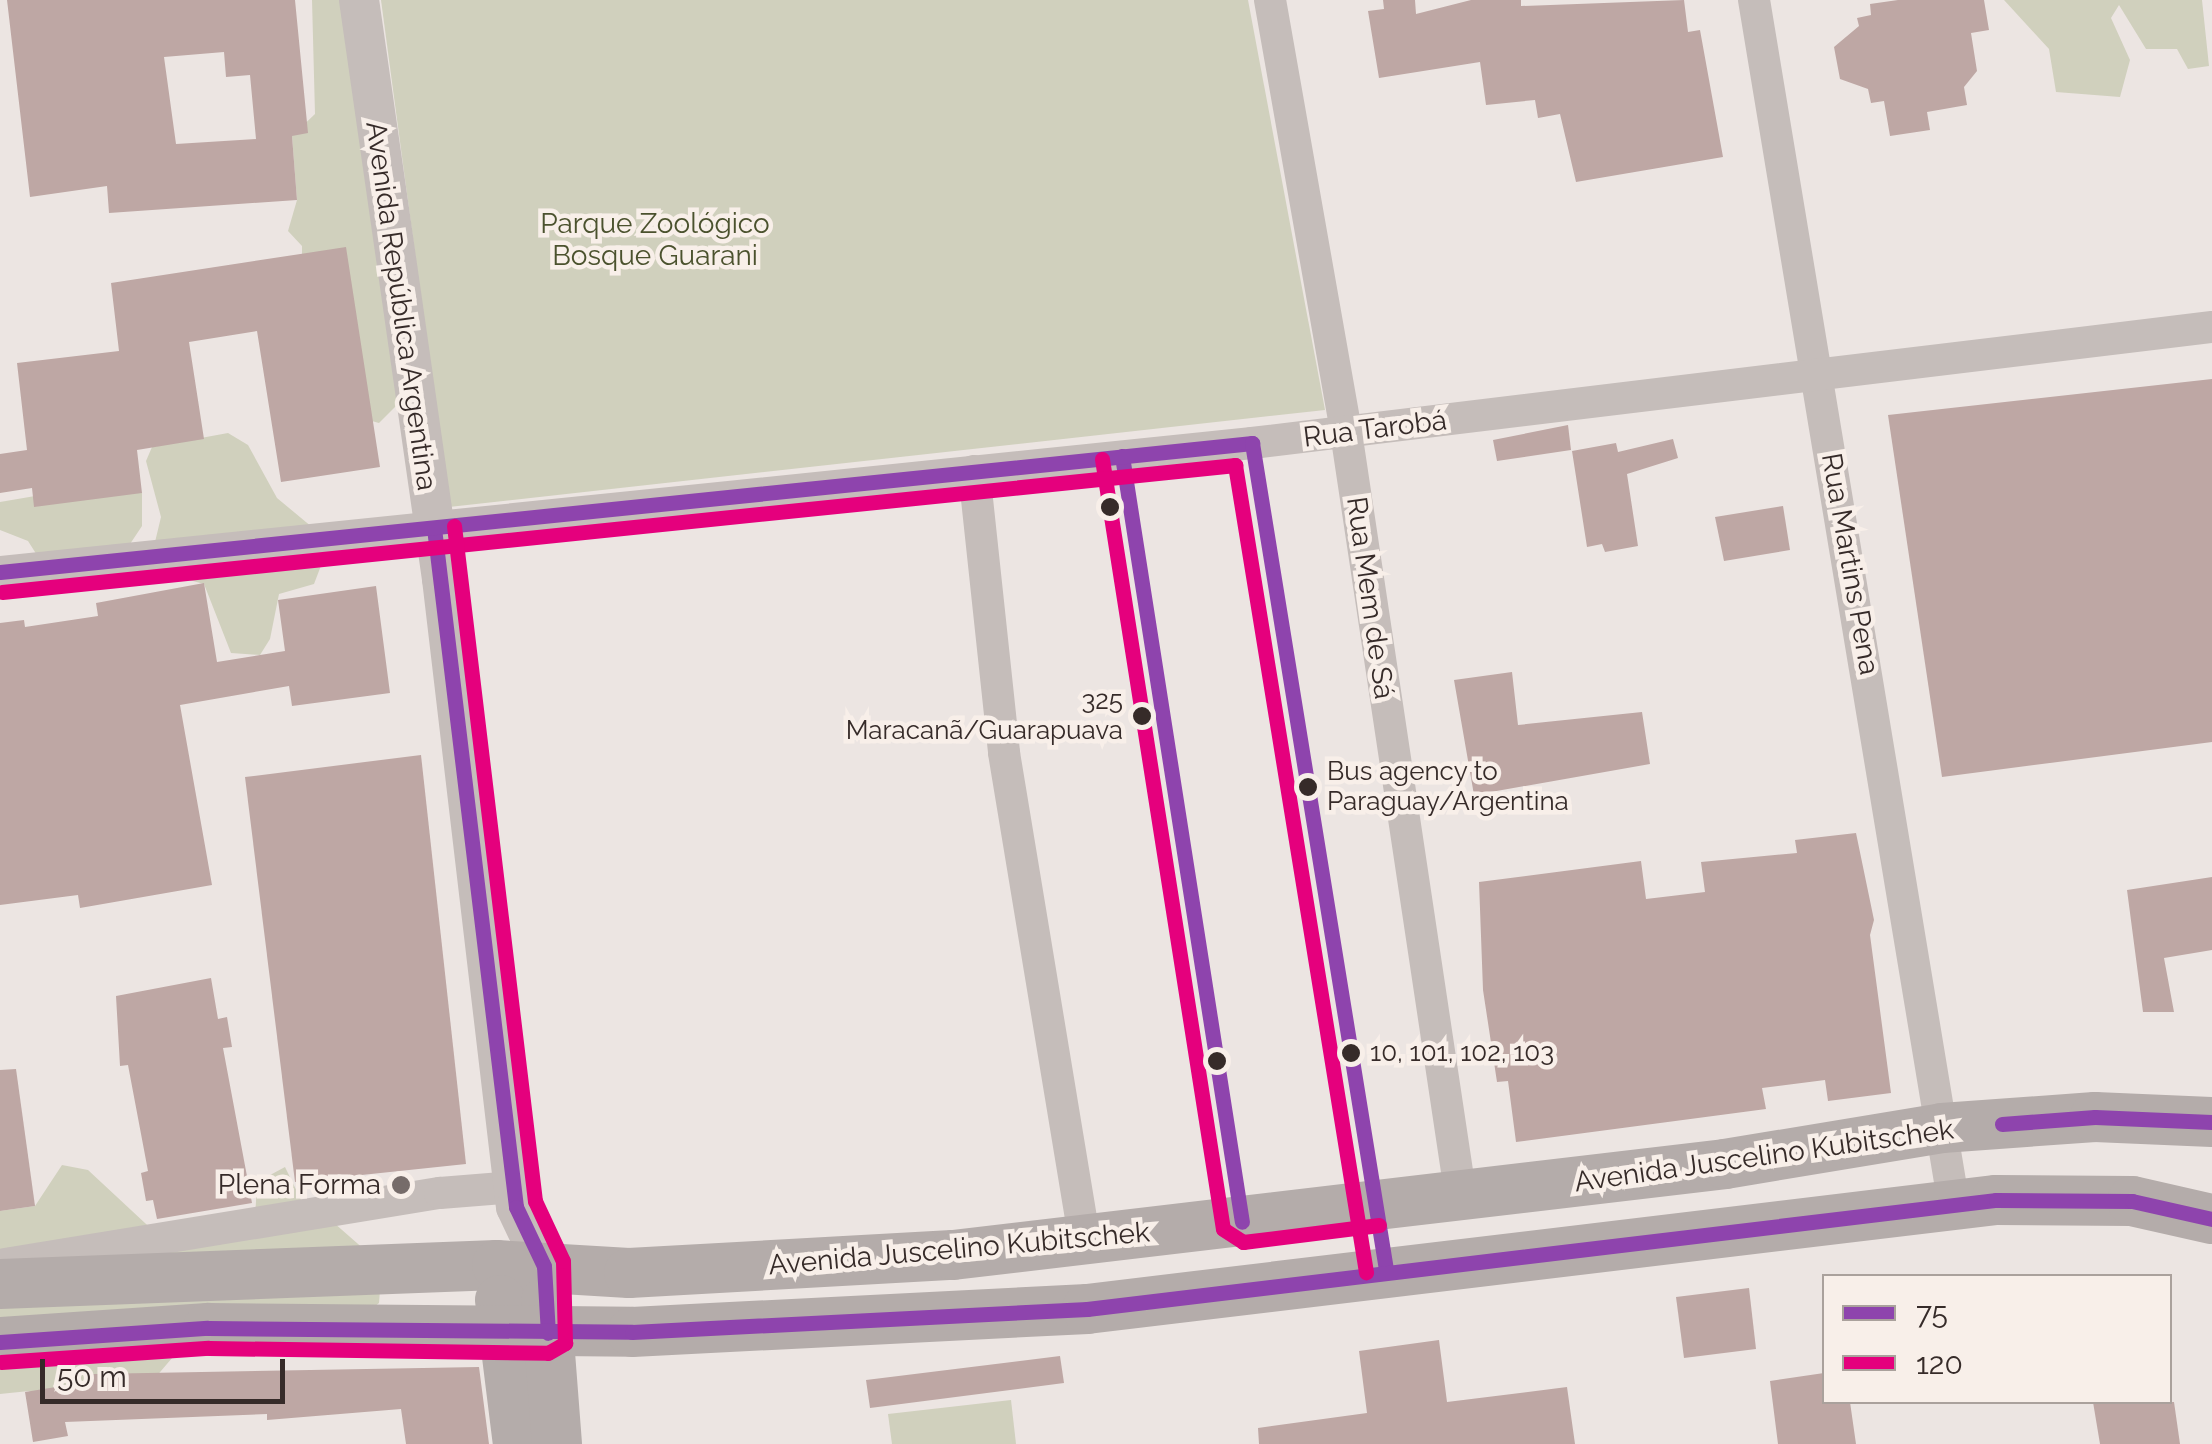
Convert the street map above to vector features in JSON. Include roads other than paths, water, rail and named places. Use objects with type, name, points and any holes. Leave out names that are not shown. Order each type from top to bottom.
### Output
[{"type":"main road","name":"Avenida Juscelino Kubitschek","points":[[0,1284],[521,1266],[629,1273],[1085,1241],[1461,1198],[1942,1128],[2095,1117],[2212,1122]]},
{"type":"main road","points":[[0,1342],[208,1328],[525,1334],[1087,1309],[2042,1198],[2132,1201],[2212,1219]]},
{"type":"main road","name":"Avenida República Argentina","points":[[518,1444],[525,1334],[521,1266]]},
{"type":"main road","name":"Avenida República Argentina","points":[[525,1334],[558,1444]]},
{"type":"street","name":"Avenida República Argentina","points":[[358,0],[434,528],[521,1266]]},
{"type":"street","name":"Rua Mem de Sá","points":[[1270,0],[1346,432],[1461,1198]]},
{"type":"street","name":"Rua Martins Pena","points":[[1754,0],[1954,1206]]},
{"type":"street","name":"Rua Tarobá","points":[[0,572],[1346,432],[2212,327]]},
{"type":"street","points":[[974,471],[1004,753],[1085,1241]]},
{"type":"street","points":[[0,1265],[440,1193],[515,1197]]},
{"type":"place","name":"325 Maracanã/Guarapuava","points":[[1142,716]]},
{"type":"place","name":"Bus agency to Paraguay/Argentina","points":[[1308,787]]},
{"type":"place","name":"10, 101, 102, 103","points":[[1351,1053]]},
{"type":"place","name":"Plena Forma","points":[[401,1185]]},
{"type":"park label","name":"Parque Zoológico Bosque Guarani","points":[[655,240]]}]
